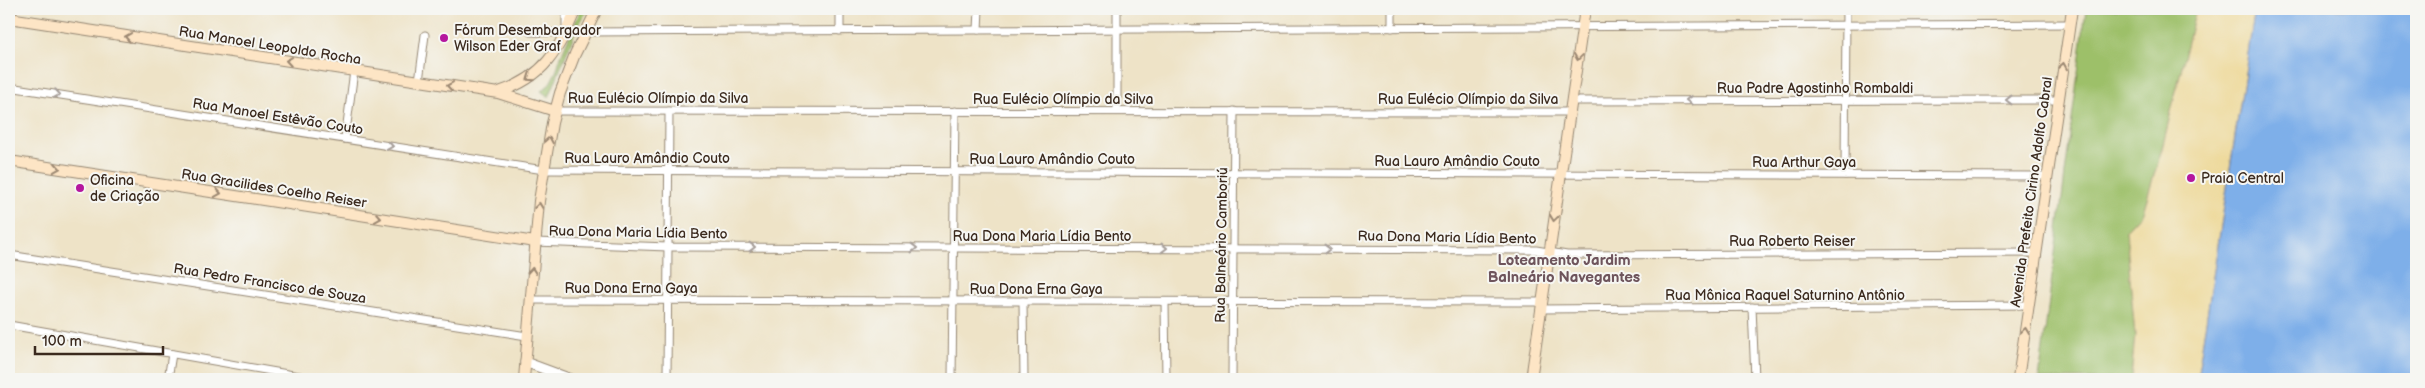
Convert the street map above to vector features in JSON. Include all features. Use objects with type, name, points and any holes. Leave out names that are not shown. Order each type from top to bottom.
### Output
[{"type":"main road","name":"Rua Manoel Leopoldo Rocha","points":[[498,93],[516,87],[533,77],[555,52],[566,33],[576,9]]},
{"type":"main road","points":[[524,379],[535,242],[544,170],[555,110],[585,32],[597,9]]},
{"type":"main road","points":[[1531,379],[1585,9]]},
{"type":"main road","name":"Avenida Prefeito Cirino Adolfo Cabral","points":[[2018,379],[2046,176],[2072,9]]},
{"type":"main road","name":"Rua Manoel Leopoldo Rocha","points":[[9,18],[498,93],[555,110]]},
{"type":"main road","name":"Rua Gracilides Coelho Reiser","points":[[9,161],[535,242]]},
{"type":"street","points":[[530,32],[566,33],[566,9]]},
{"type":"street","points":[[840,9],[840,31]]},
{"type":"street","points":[[978,30],[979,9]]},
{"type":"street","points":[[1117,9],[1117,111]]},
{"type":"street","points":[[1392,9],[1392,28]]},
{"type":"street","points":[[1845,175],[1846,9]]},
{"type":"street","points":[[585,32],[2070,24]]},
{"type":"street","points":[[419,81],[425,35]]},
{"type":"street","points":[[346,139],[354,71]]},
{"type":"street","name":"Rua Manoel Estêvão Couto","points":[[9,87],[544,170]]},
{"type":"street","name":"Rua Padre Agostinho Rombaldi","points":[[1572,100],[2058,100]]},
{"type":"street","name":"Rua Eulécio Olímpio da Silva","points":[[555,110],[1570,112]]},
{"type":"street","points":[[667,379],[670,111]]},
{"type":"street","points":[[952,379],[955,111]]},
{"type":"street","name":"Rua Balneário Camboriú","points":[[1232,379],[1234,111]]},
{"type":"street","name":"Rua Lauro Amândio Couto","points":[[544,170],[1561,174]]},
{"type":"street","name":"Rua Arthur Gaya","points":[[1561,174],[2046,176]]},
{"type":"street","name":"Rua Dona Maria Lídia Bento","points":[[535,242],[668,247],[1527,250],[1550,252]]},
{"type":"street","name":"Rua Roberto Reiser","points":[[1550,252],[1567,255],[2036,253]]},
{"type":"street","name":"Rua Pedro Francisco de Souza","points":[[9,255],[527,336]]},
{"type":"street","name":"Rua Dona Erna Gaya","points":[[530,300],[1232,302],[1541,306]]},
{"type":"street","points":[[1023,301],[1024,379]]},
{"type":"street","points":[[1165,302],[1166,379]]},
{"type":"street","name":"Rua Mônica Raquel Saturnino Antônio","points":[[1541,306],[1752,308],[2028,306]]},
{"type":"street","points":[[1752,308],[1755,379]]},
{"type":"street","points":[[9,325],[316,379]]},
{"type":"street","points":[[168,379],[172,354]]},
{"type":"street","points":[[525,362],[571,379]]},
{"type":"green space","points":[[581,9],[588,9],[576,30],[549,97],[541,91],[549,85],[556,72]]},
{"type":"green space","points":[[2086,9],[2196,9],[2162,149],[2143,212],[2126,230],[2135,335],[2131,379],[2039,379]]},
{"type":"sand","name":"Praia Central","points":[[2196,9],[2255,9],[2197,379],[2131,379],[2135,335],[2126,230],[2143,212],[2162,149]]},
{"type":"water","points":[[2255,9],[2416,9],[2416,379],[2197,379]]},
{"type":"place","name":"Fórum Desembargador Wilson Eder Graf","points":[[444,38]]},
{"type":"place","name":"Praia Central","points":[[2191,178]]},
{"type":"place","name":"Oficina de Criação","points":[[80,188]]},
{"type":"district","name":"Loteamento Jardim Balneário Navegantes","points":[[1564,268]]}]
